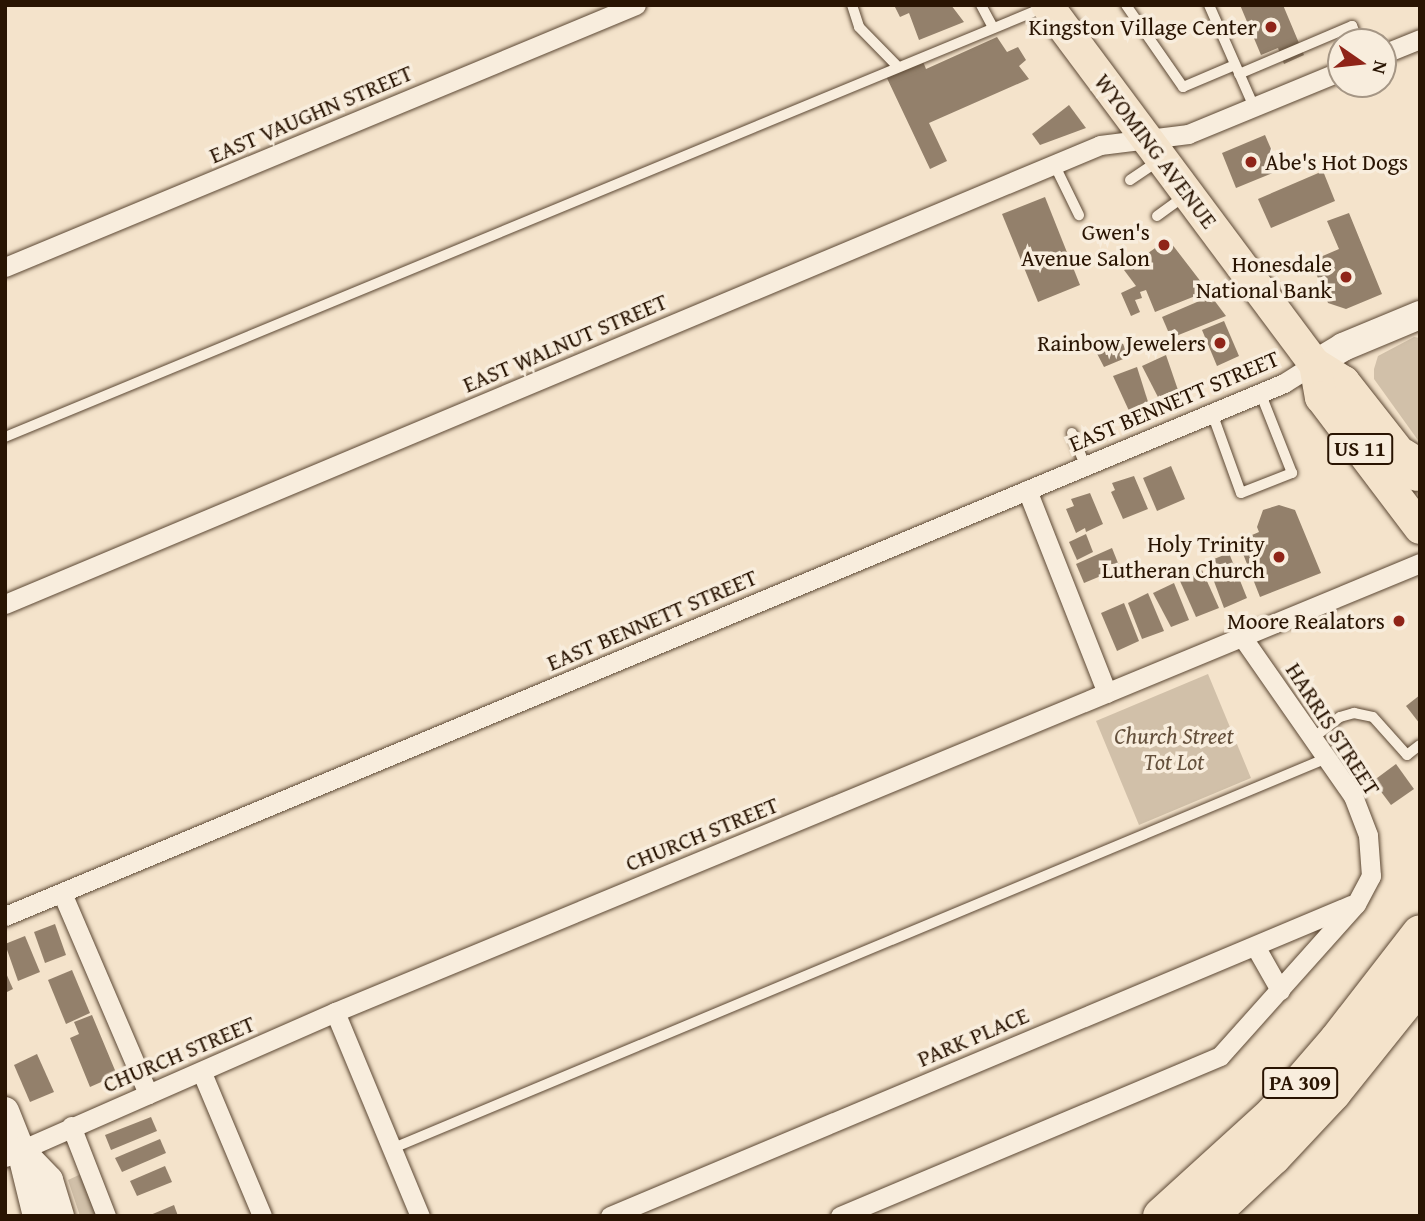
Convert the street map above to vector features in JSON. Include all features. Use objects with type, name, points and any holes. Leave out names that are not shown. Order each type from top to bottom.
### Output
[{"type":"highway","name":"PA 309","points":[[1161,1216],[1272,1114],[1337,1040],[1420,933]]},
{"type":"highway","name":"PA 309","points":[[1208,1216],[1272,1156],[1332,1093],[1420,982]]},
{"type":"main road","name":"WYOMING AVENUE","points":[[1048,6],[1315,364],[1344,382],[1414,468]]},
{"type":"main road","points":[[1315,364],[1343,347],[1420,315]]},
{"type":"main road","name":"WYOMING AVENUE","points":[[1315,364],[1321,397],[1420,528]]},
{"type":"main road","points":[[5,1111],[13,1154],[37,1216]]},
{"type":"main road","points":[[13,1154],[49,1180],[60,1216]]},
{"type":"street","name":"EAST VAUGHN STREET","points":[[5,267],[636,5]]},
{"type":"street","points":[[1397,48],[1420,39]]},
{"type":"street","name":"EAST WALNUT STREET","points":[[5,604],[1104,143],[1154,149],[1327,77]]},
{"type":"street","name":"EAST BENNETT STREET","points":[[7,911],[62,892],[1212,413],[1315,364]]},
{"type":"street","points":[[1027,490],[1107,693]]},
{"type":"street","name":"CHURCH STREET","points":[[13,1154],[71,1126],[202,1073],[335,1012],[1420,563]]},
{"type":"street","name":"HARRIS STREET","points":[[840,1216],[1220,1056],[1356,904],[1371,876],[1368,835],[1353,796],[1242,637]]},
{"type":"street","points":[[62,892],[148,1094]]},
{"type":"street","name":"PARK PLACE","points":[[610,1216],[1356,904]]},
{"type":"street","points":[[1255,946],[1280,990]]},
{"type":"street","points":[[335,1012],[420,1216]]},
{"type":"street","points":[[202,1073],[262,1216]]},
{"type":"street","points":[[71,1126],[106,1216]]},
{"type":"lane","points":[[852,5],[859,27],[898,67]]},
{"type":"lane","points":[[981,5],[993,28]]},
{"type":"lane","points":[[1126,5],[1183,87],[1237,70],[1327,36]]},
{"type":"lane","points":[[1209,5],[1254,107]]},
{"type":"lane","points":[[5,436],[1048,6]]},
{"type":"lane","points":[[1130,180],[1154,149]]},
{"type":"lane","points":[[1054,164],[1079,215]]},
{"type":"lane","points":[[1157,216],[1187,194]]},
{"type":"lane","points":[[1212,413],[1241,493],[1292,473],[1260,392]]},
{"type":"lane","points":[[1072,433],[1085,466]]},
{"type":"lane","points":[[1313,738],[1340,717],[1354,713],[1373,717],[1407,755],[1420,745]]},
{"type":"lane","points":[[391,1149],[1327,758]]},
{"type":"green space","points":[[1414,337],[1420,338],[1420,443],[1374,379],[1378,356]]},
{"type":"green space","name":"Church Street Tot Lot","points":[[1208,674],[1251,778],[1139,825],[1096,721]]},
{"type":"green space","points":[[81,1174],[98,1216],[80,1216],[68,1180]]},
{"type":"building","points":[[894,5],[951,5],[964,22],[919,40],[909,13],[900,17]]},
{"type":"building","name":"Kingston Village Center","points":[[1240,5],[1283,5],[1304,55],[1284,64],[1278,48],[1261,55]]},
{"type":"building","points":[[997,37],[1007,52],[1018,47],[1026,60],[1019,66],[1029,79],[929,123],[947,161],[930,169],[885,74],[922,59],[926,69]]},
{"type":"building","points":[[1069,105],[1086,128],[1040,145],[1032,134]]},
{"type":"building","name":"Abe's Hot Dogs","points":[[1265,135],[1280,170],[1236,188],[1222,153]]},
{"type":"building","points":[[1323,171],[1335,201],[1271,228],[1258,199]]},
{"type":"building","points":[[1045,197],[1080,285],[1038,302],[1002,214]]},
{"type":"building","name":"Honesdale National Bank","points":[[1349,213],[1382,294],[1346,309],[1328,303],[1311,261],[1339,249],[1327,221]]},
{"type":"building","points":[[1168,239],[1208,291],[1155,312],[1146,290],[1140,292],[1142,298],[1135,300],[1140,312],[1131,316],[1121,293],[1136,286],[1124,270]]},
{"type":"building","points":[[1211,296],[1226,316],[1171,338],[1162,317]]},
{"type":"building","name":"Rainbow Jewelers","points":[[1224,321],[1239,356],[1217,366],[1202,330]]},
{"type":"building","points":[[1103,337],[1107,347],[1122,341],[1128,357],[1104,367],[1091,342]]},
{"type":"building","points":[[1166,355],[1179,393],[1160,401],[1142,366]]},
{"type":"building","points":[[1137,367],[1149,405],[1130,413],[1113,376]]},
{"type":"building","points":[[1171,466],[1185,499],[1157,511],[1143,478]]},
{"type":"building","points":[[1134,476],[1148,509],[1123,519],[1111,492],[1115,490],[1112,483]]},
{"type":"building","points":[[1090,493],[1103,524],[1086,532],[1085,528],[1076,533],[1066,509],[1074,506],[1071,499]]},
{"type":"building","name":"Holy Trinity Lutheran Church","points":[[1279,505],[1295,510],[1321,573],[1260,597],[1238,541],[1259,532],[1257,527],[1263,510]]},
{"type":"building","points":[[1086,534],[1093,552],[1077,560],[1069,542]]},
{"type":"building","points":[[1112,548],[1120,568],[1084,583],[1076,564]]},
{"type":"building","points":[[1229,553],[1247,598],[1224,608],[1209,568],[1217,565],[1214,559]]},
{"type":"building","points":[[1202,570],[1219,608],[1196,617],[1180,581]]},
{"type":"building","points":[[1174,583],[1189,620],[1171,627],[1153,593]]},
{"type":"building","points":[[1148,593],[1164,631],[1142,639],[1128,603]]},
{"type":"building","points":[[1124,603],[1139,641],[1117,651],[1101,613]]},
{"type":"building","points":[[1420,695],[1420,724],[1406,706]]},
{"type":"building","points":[[1396,764],[1414,789],[1391,805],[1373,781]]},
{"type":"building","points":[[55,924],[66,955],[45,963],[34,932]]},
{"type":"building","points":[[25,936],[40,972],[18,981],[5,944]]},
{"type":"building","points":[[72,970],[90,1013],[66,1024],[48,980]]},
{"type":"building","points":[[5,971],[13,989],[5,993]]},
{"type":"building","points":[[92,1015],[117,1075],[90,1087],[70,1038],[79,1034],[74,1022]]},
{"type":"building","points":[[37,1054],[54,1092],[30,1102],[14,1065]]},
{"type":"building","points":[[151,1117],[157,1131],[111,1150],[105,1135]]},
{"type":"building","points":[[160,1139],[166,1153],[122,1172],[115,1158]]},
{"type":"building","points":[[165,1166],[172,1182],[137,1196],[130,1181]]},
{"type":"building","points":[[174,1205],[178,1216],[148,1216]]},
{"type":"place","name":"Kingston Village Center","points":[[1271,27]]},
{"type":"place","name":"Abe's Hot Dogs","points":[[1251,162]]},
{"type":"place","name":"Gwen's Avenue Salon","points":[[1164,245]]},
{"type":"place","name":"Honesdale National Bank","points":[[1346,277]]},
{"type":"place","name":"Rainbow Jewelers","points":[[1220,343]]},
{"type":"place","name":"Holy Trinity Lutheran Church","points":[[1279,557]]},
{"type":"place","name":"Moore Realators","points":[[1399,621]]}]
